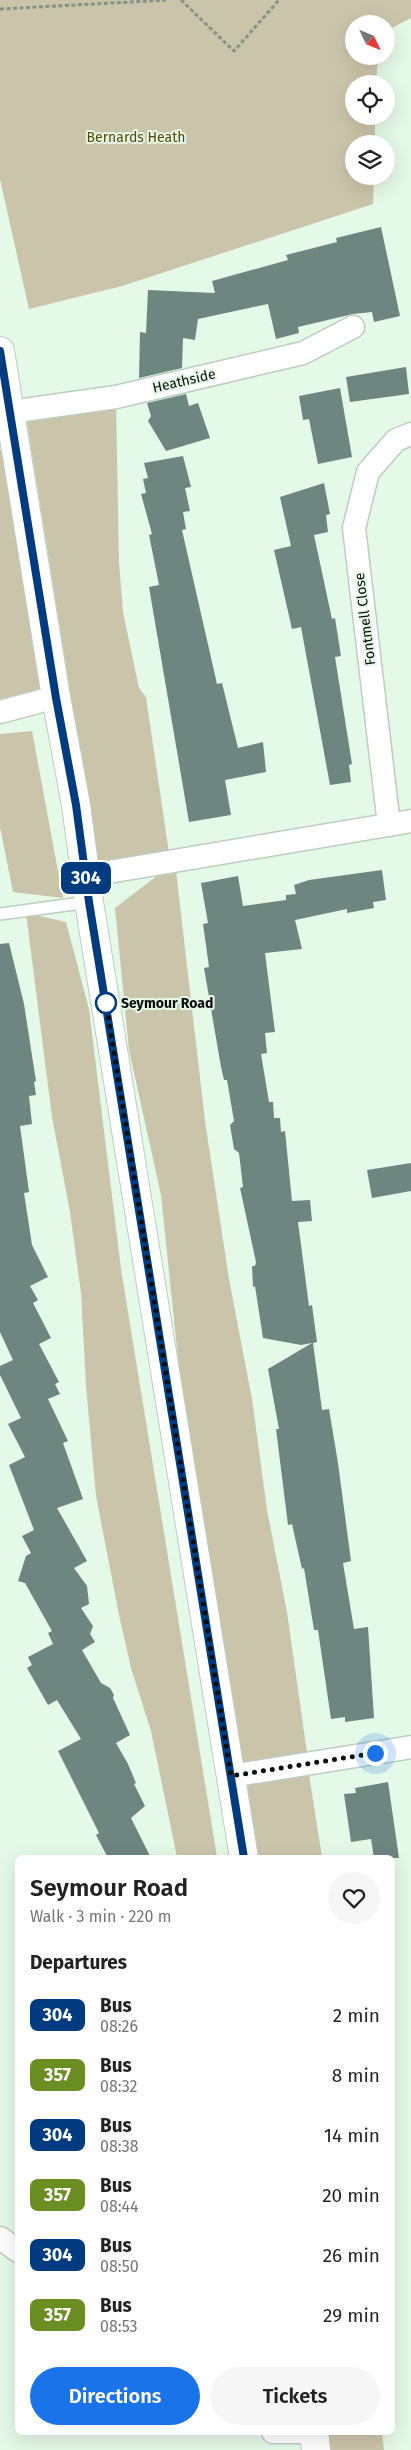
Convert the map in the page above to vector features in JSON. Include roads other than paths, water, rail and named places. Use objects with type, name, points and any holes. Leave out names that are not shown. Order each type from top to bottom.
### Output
[{"type":"main road","points":[[0,351],[56,698],[76,805],[87,889],[244,1855]]},
{"type":"main road","points":[[314,2435],[316,2450]]},
{"type":"street","name":"Heathside","points":[[10,412],[116,397],[303,353],[353,327]]},
{"type":"street","name":"Fontmell Close","points":[[400,823],[354,528],[368,472],[396,440],[411,434]]},
{"type":"street","points":[[0,712],[56,698]]},
{"type":"street","points":[[87,889],[400,823]]},
{"type":"street","points":[[231,1776],[411,1747]]},
{"type":"street","points":[[0,2238],[15,2249]]},
{"type":"lane","points":[[0,914],[87,889]]},
{"type":"place","name":"Seymour Road","points":[[106,1003]]},
{"type":"park label","name":"Bernards Heath","points":[[136,137]]}]
